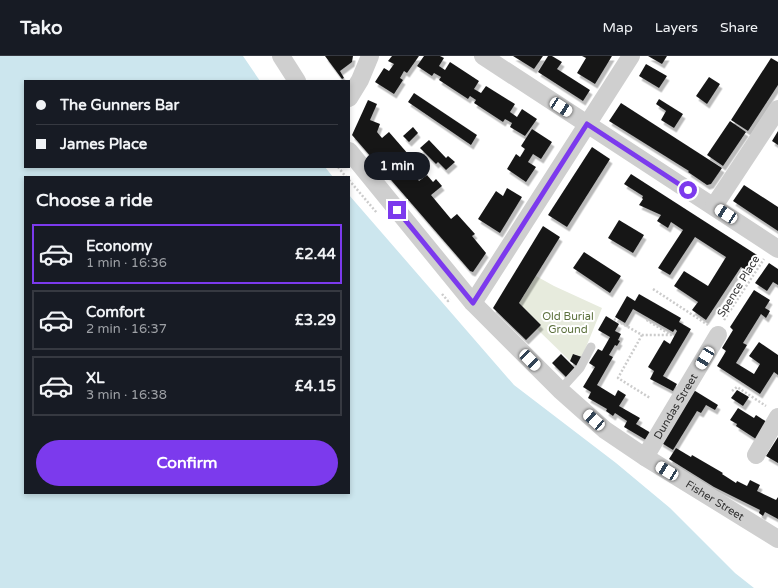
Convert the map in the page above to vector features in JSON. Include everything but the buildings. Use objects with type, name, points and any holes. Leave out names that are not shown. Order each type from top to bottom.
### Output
[{"type":"street","points":[[280,56],[296,80]]},
{"type":"street","points":[[350,96],[360,80],[370,56]]},
{"type":"street","points":[[483,56],[775,247]]},
{"type":"street","points":[[473,303],[631,56]]},
{"type":"street","points":[[714,206],[778,109]]},
{"type":"street","name":"Fisher Street","points":[[350,152],[473,303],[560,390],[605,430],[645,457],[778,539]]},
{"type":"street","name":"Dundas Street","points":[[645,457],[718,336]]},
{"type":"street","points":[[756,454],[774,413]]},
{"type":"lane","points":[[560,390],[580,368],[591,347]]},
{"type":"path","points":[[339,168],[345,176]]},
{"type":"path","name":"Spence Place","points":[[718,336],[725,319],[775,247]]},
{"type":"path","points":[[653,289],[706,322],[718,336]]},
{"type":"path","points":[[614,318],[642,335],[671,335],[645,319]]},
{"type":"path","points":[[642,335],[618,378],[650,398]]},
{"type":"path","points":[[732,391],[737,387],[774,413]]},
{"type":"green space","name":"Old Burial Ground","points":[[536,276],[602,308],[582,357],[574,354],[570,361],[537,329],[541,325],[519,303]]},
{"type":"water","points":[[0,56],[243,56],[259,80],[24,80],[24,168],[326,168],[332,176],[24,176],[24,494],[350,494],[350,196],[514,385],[616,463],[670,508],[735,573],[754,588],[0,588]]},
{"type":"route","points":[[397,210],[473,303],[587,124],[688,190]]}]
